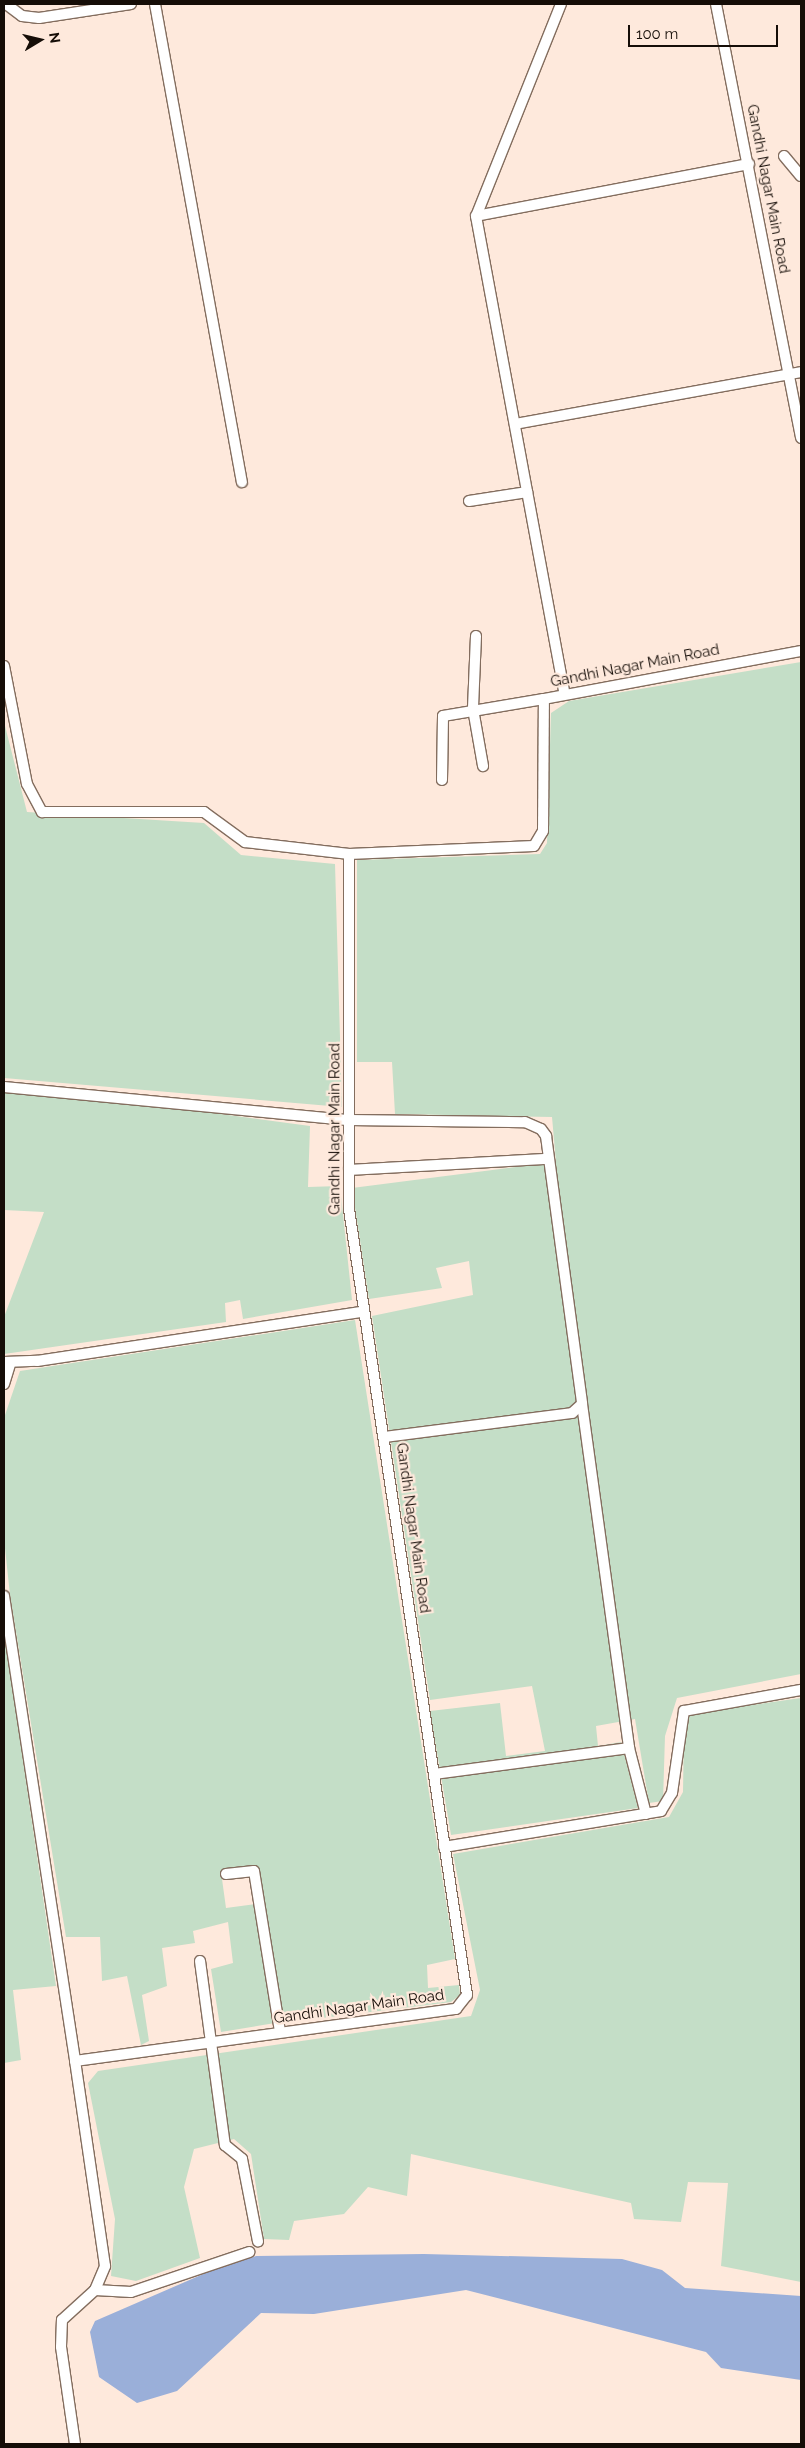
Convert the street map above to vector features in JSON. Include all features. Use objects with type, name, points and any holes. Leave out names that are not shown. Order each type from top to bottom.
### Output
[{"type":"street","points":[[6,4],[22,16],[39,18],[131,4]]},
{"type":"street","points":[[155,4],[242,482]]},
{"type":"street","points":[[561,4],[476,216],[564,692]]},
{"type":"street","name":"Gandhi Nagar Main Road","points":[[716,4],[749,164],[801,438]]},
{"type":"street","points":[[784,156],[801,176]]},
{"type":"street","points":[[476,216],[749,164]]},
{"type":"street","points":[[514,424],[801,372]]},
{"type":"street","points":[[470,501],[527,492]]},
{"type":"street","points":[[476,636],[474,709],[483,766]]},
{"type":"street","name":"Gandhi Nagar Main Road","points":[[75,2061],[456,2009],[464,2004],[468,1986],[444,1847],[384,1437],[362,1312],[349,1170],[349,854],[534,846],[543,831],[544,699],[564,692],[801,651]]},
{"type":"street","points":[[4,666],[27,784],[42,812],[204,812],[245,842],[349,854]]},
{"type":"street","points":[[442,780],[443,716],[474,709],[544,699]]},
{"type":"street","points":[[4,1086],[48,1087],[349,1120],[525,1122],[546,1136],[629,1748],[646,1814]]},
{"type":"street","points":[[349,1170],[548,1159]]},
{"type":"street","points":[[4,1384],[7,1363],[362,1312]]},
{"type":"street","points":[[384,1437],[572,1413],[582,1404]]},
{"type":"street","points":[[4,1596],[103,2241],[105,2266],[95,2290],[62,2320],[61,2347],[75,2444]]},
{"type":"street","points":[[444,1847],[646,1814],[668,1804],[684,1711],[801,1690]]},
{"type":"street","points":[[434,1774],[629,1748]]},
{"type":"street","points":[[226,1874],[254,1871],[280,2032]]},
{"type":"street","points":[[200,1962],[225,2145],[242,2159],[258,2241]]},
{"type":"street","points":[[95,2290],[131,2292],[249,2252]]},
{"type":"green space","points":[[801,662],[801,1674],[677,1698],[665,1736],[663,1801],[649,1803],[635,1719],[596,1726],[598,1746],[621,1742],[638,1808],[451,1835],[430,1711],[500,1703],[506,1756],[545,1751],[532,1686],[430,1700],[372,1316],[473,1295],[469,1261],[436,1268],[442,1288],[369,1299],[352,1188],[556,1162],[552,1117],[395,1114],[392,1062],[357,1062],[357,860],[540,854],[547,843],[551,713],[569,701]]},
{"type":"green space","points":[[4,722],[27,812],[204,823],[241,855],[335,864],[342,1107],[4,1078]]},
{"type":"green space","points":[[4,1091],[49,1091],[310,1126],[308,1187],[340,1186],[352,1300],[243,1319],[240,1300],[225,1303],[226,1322],[4,1354],[4,1317],[44,1212],[4,1210]]},
{"type":"green space","points":[[355,1320],[455,1959],[427,1965],[428,1988],[459,1985],[460,1995],[451,2002],[282,2023],[259,1875],[222,1879],[226,1908],[256,1904],[275,2023],[221,2032],[211,1969],[233,1963],[228,1922],[193,1931],[195,1943],[162,1948],[167,1986],[142,1995],[149,2041],[141,2045],[127,1976],[102,1981],[100,1937],[66,1937],[10,1595],[4,1539],[4,1418],[20,1371]]},
{"type":"green space","points":[[4,1631],[56,1986],[13,1990],[21,2060],[4,2063]]},
{"type":"green space","points":[[801,1698],[801,2282],[721,2266],[728,2183],[688,2182],[681,2222],[634,2219],[631,2203],[411,2154],[407,2196],[368,2187],[344,2214],[294,2221],[289,2240],[264,2239],[251,2154],[234,2139],[194,2149],[184,2187],[200,2258],[136,2281],[111,2276],[115,2219],[88,2083],[98,2071],[471,2016],[480,1990],[453,1854],[669,1817],[683,1792],[684,1725],[690,1714]]},
{"type":"water","points":[[424,2254],[622,2259],[662,2270],[685,2288],[801,2296],[801,2380],[721,2368],[706,2352],[466,2290],[314,2314],[261,2313],[177,2391],[137,2403],[99,2377],[90,2332],[95,2321],[208,2272],[256,2256]]}]
